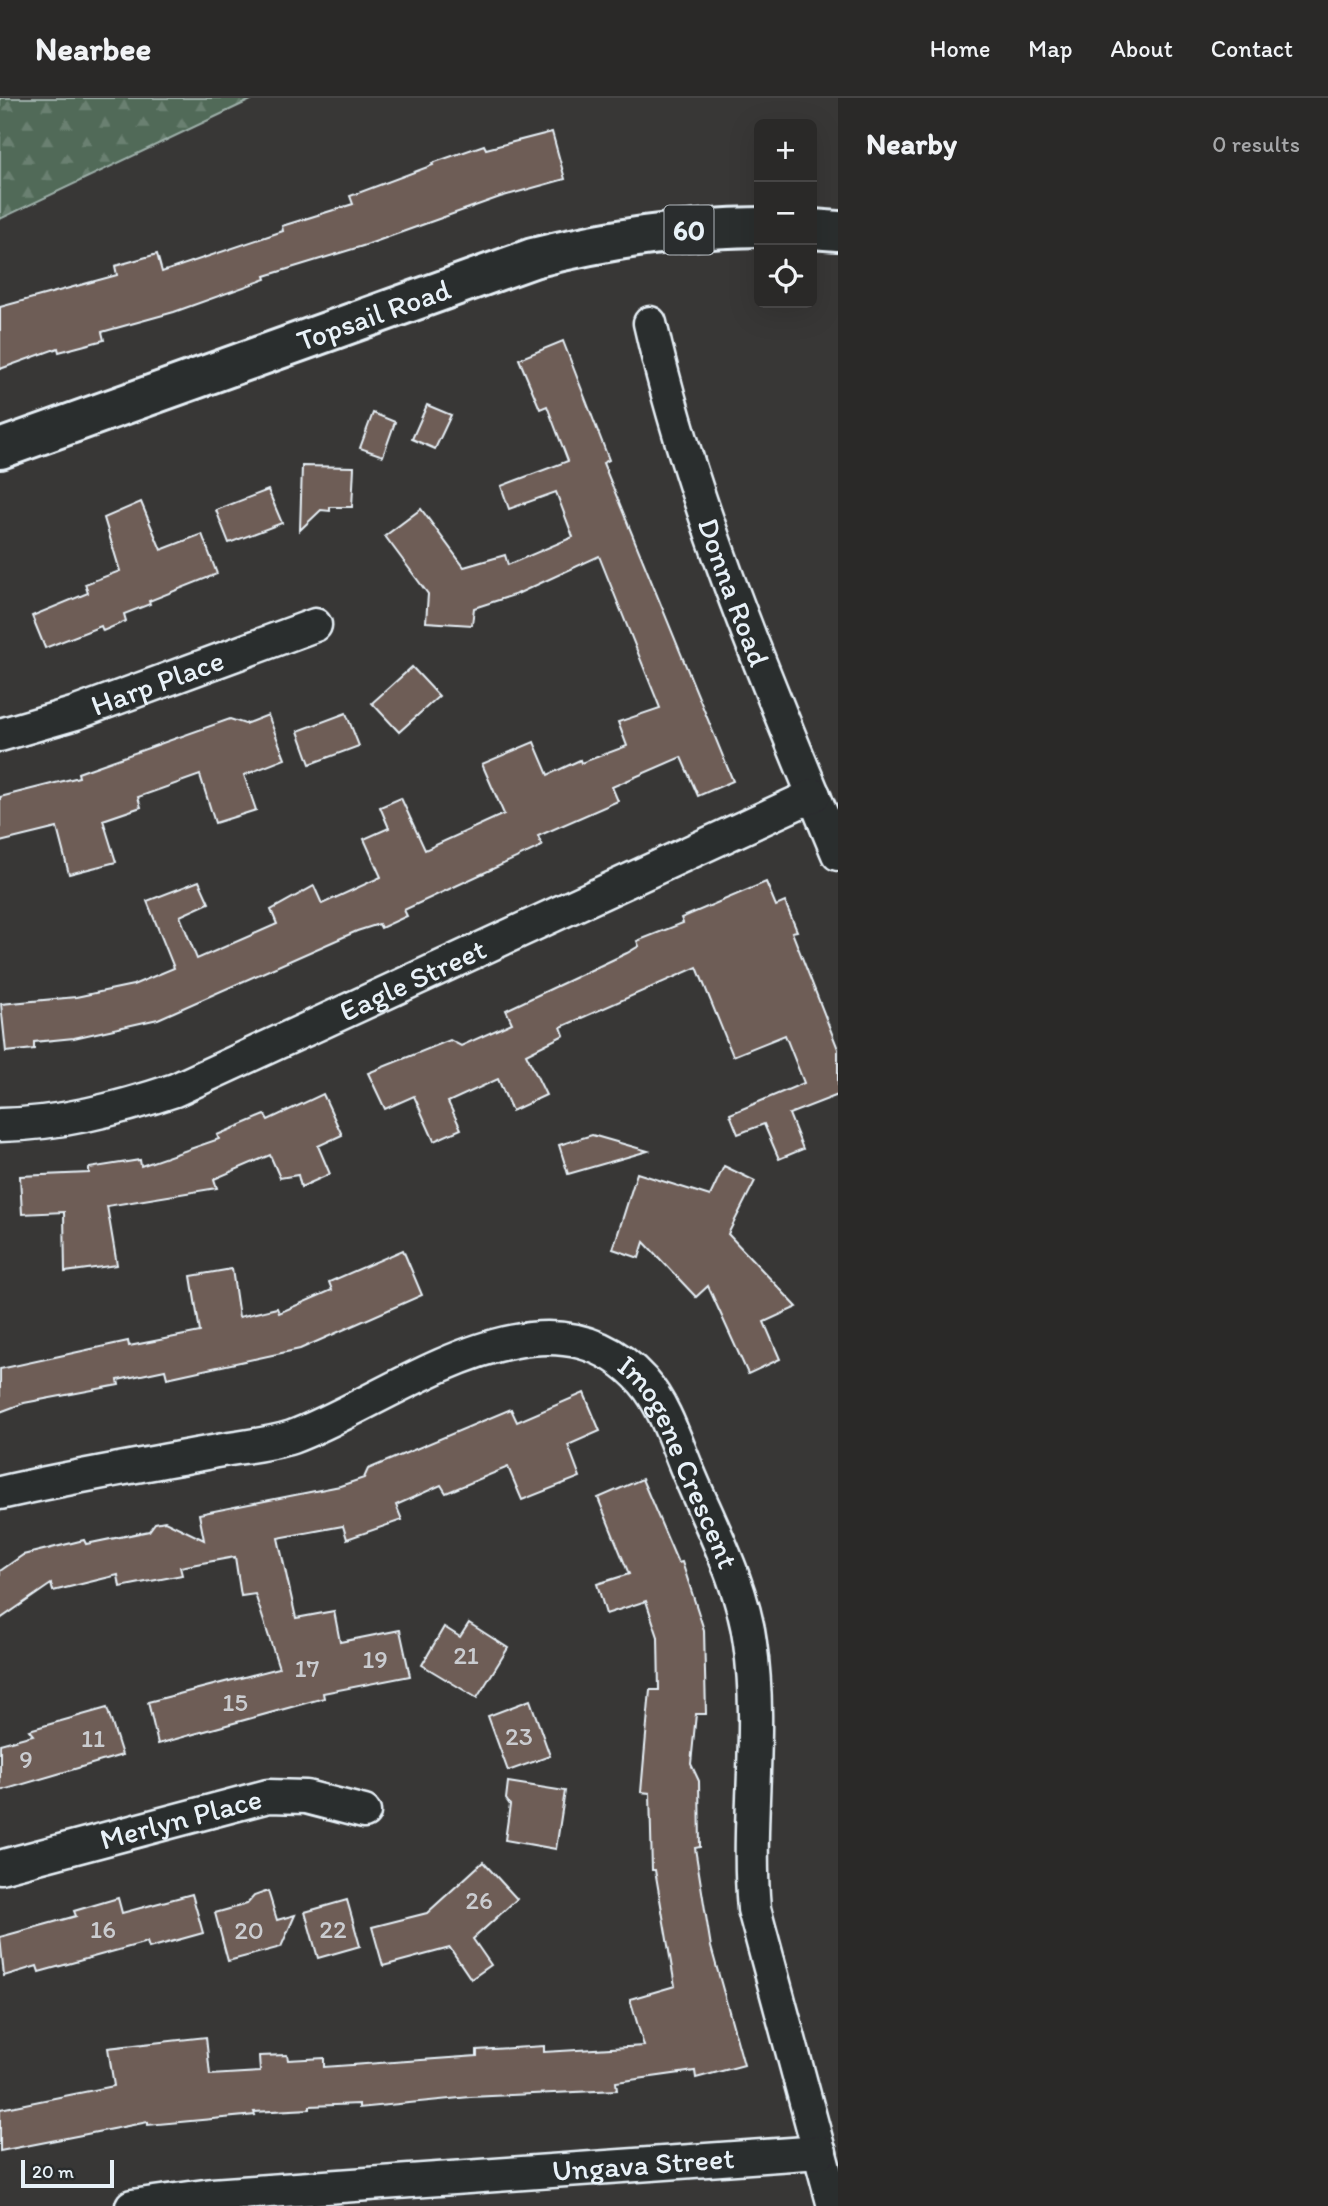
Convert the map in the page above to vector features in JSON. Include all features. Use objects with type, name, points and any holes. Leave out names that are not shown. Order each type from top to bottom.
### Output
[{"type":"main road","name":"Topsail Road","points":[[0,449],[523,261],[620,238],[672,231],[754,227]]},
{"type":"main road","points":[[817,229],[838,231]]},
{"type":"street","name":"Donna Road","points":[[650,323],[661,374],[734,591],[838,854]]},
{"type":"street","name":"Harp Place","points":[[0,735],[76,713],[315,625]]},
{"type":"street","name":"Eagle Street","points":[[0,1125],[86,1115],[130,1105],[186,1085],[814,795]]},
{"type":"street","name":"Imogene Crescent","points":[[0,1493],[290,1437],[341,1416],[474,1350],[525,1339],[580,1342],[601,1350],[632,1371],[645,1383],[667,1420],[739,1593],[750,1641],[754,1681],[750,1865],[754,1909],[834,2206]]},
{"type":"street","name":"Merlyn Place","points":[[0,1867],[268,1796],[306,1797],[364,1812]]},
{"type":"street","name":"Ungava Street","points":[[132,2206],[212,2195],[419,2194],[820,2152]]},
{"type":"green space","points":[[0,98],[255,98],[0,219]]},
{"type":"building","points":[[552,132],[565,179],[500,197],[366,245],[265,276],[266,279],[174,312],[102,332],[104,340],[59,352],[58,348],[0,369],[0,307],[117,275],[115,266],[157,254],[162,272],[283,231],[282,226],[353,204],[350,196],[433,165],[432,163],[484,145],[486,149]]},
{"type":"building","points":[[563,341],[609,460],[603,463],[733,781],[698,796],[681,757],[612,787],[618,801],[538,836],[542,846],[404,910],[407,916],[381,928],[379,924],[357,931],[158,1019],[74,1038],[34,1042],[34,1049],[6,1052],[1,1004],[76,997],[133,985],[174,968],[147,901],[199,881],[209,903],[180,916],[197,959],[277,924],[271,910],[314,886],[322,904],[381,877],[364,839],[389,828],[380,807],[401,798],[425,850],[504,814],[482,764],[534,742],[548,775],[580,760],[581,763],[627,746],[618,722],[660,708],[599,556],[517,594],[474,608],[472,625],[426,622],[428,594],[385,536],[421,509],[464,567],[505,555],[508,565],[573,537],[556,492],[509,509],[501,486],[568,461],[547,406],[540,409],[519,359]]},
{"type":"building","points":[[427,405],[451,415],[435,449],[412,439]]},
{"type":"building","points":[[373,413],[395,422],[383,456],[360,448]]},
{"type":"building","points":[[302,466],[354,467],[352,507],[330,507],[330,511],[321,510],[300,530]]},
{"type":"building","points":[[268,490],[282,523],[229,543],[216,510]]},
{"type":"building","points":[[141,502],[161,550],[202,534],[217,574],[149,601],[150,604],[124,614],[126,621],[103,631],[101,626],[45,648],[32,616],[88,593],[85,584],[120,571],[104,518]]},
{"type":"building","points":[[412,667],[439,696],[399,732],[372,703]]},
{"type":"building","points":[[346,713],[359,746],[310,764],[298,731]]},
{"type":"building","points":[[268,715],[285,759],[244,775],[256,810],[215,823],[200,775],[138,797],[141,807],[103,820],[116,862],[69,874],[57,828],[0,842],[0,797],[79,777],[78,773],[230,719],[245,724]]},
{"type":"building","points":[[766,882],[776,906],[785,902],[797,931],[792,932],[838,1049],[838,1095],[789,1114],[803,1149],[779,1159],[764,1124],[738,1134],[730,1114],[804,1083],[785,1035],[733,1056],[697,967],[561,1027],[564,1035],[526,1054],[546,1095],[512,1111],[498,1079],[448,1102],[461,1129],[434,1141],[414,1096],[385,1109],[368,1073],[450,1040],[461,1046],[512,1023],[506,1010],[627,953],[639,946],[637,941],[683,923],[681,918]]},
{"type":"building","points":[[323,1094],[342,1135],[318,1146],[330,1174],[301,1187],[298,1175],[280,1178],[270,1155],[214,1179],[217,1188],[107,1206],[117,1265],[65,1272],[64,1212],[22,1214],[20,1176],[89,1173],[89,1168],[140,1160],[141,1166],[219,1139],[217,1135],[265,1115],[268,1120]]},
{"type":"building","points":[[592,1135],[648,1151],[568,1174],[559,1145]]},
{"type":"building","points":[[724,1166],[755,1181],[728,1234],[797,1307],[764,1322],[780,1359],[748,1374],[708,1286],[696,1297],[644,1242],[639,1258],[613,1249],[637,1173],[710,1196]]},
{"type":"building","points":[[403,1250],[422,1295],[300,1349],[167,1378],[165,1370],[118,1380],[119,1385],[24,1403],[0,1412],[0,1369],[128,1341],[129,1346],[200,1332],[191,1276],[232,1269],[239,1317],[277,1308],[279,1313],[332,1290],[329,1282]]},
{"type":"building","points":[[584,1393],[600,1431],[568,1445],[580,1477],[522,1500],[508,1467],[446,1493],[441,1485],[396,1505],[402,1520],[347,1539],[343,1526],[278,1538],[296,1618],[334,1611],[340,1642],[400,1630],[410,1676],[323,1693],[324,1698],[158,1744],[148,1702],[279,1668],[255,1594],[241,1596],[235,1557],[180,1567],[182,1575],[120,1587],[118,1575],[53,1591],[51,1584],[0,1619],[0,1571],[23,1555],[84,1540],[86,1544],[149,1531],[155,1523],[165,1521],[204,1540],[199,1514],[340,1486],[364,1478],[368,1469],[511,1409],[517,1422]]},
{"type":"building","points":[[642,1479],[678,1563],[682,1562],[704,1630],[706,1714],[696,1714],[691,1764],[699,1781],[700,1847],[695,1848],[711,1947],[744,2065],[696,2078],[695,2071],[616,2082],[617,2090],[470,2097],[359,2108],[359,2104],[310,2106],[310,2109],[254,2112],[255,2115],[148,2125],[148,2122],[0,2151],[0,2109],[114,2086],[108,2048],[206,2037],[210,2075],[260,2072],[259,2056],[287,2055],[288,2060],[324,2058],[324,2067],[477,2056],[477,2050],[544,2046],[544,2052],[644,2046],[630,1999],[675,1986],[655,1870],[652,1870],[650,1793],[641,1792],[650,1690],[659,1690],[658,1637],[646,1601],[606,1614],[597,1584],[629,1574],[598,1498]]},
{"type":"building","points":[[469,1623],[508,1648],[477,1698],[422,1665],[444,1627],[460,1637]]},
{"type":"building","points":[[530,1700],[550,1756],[508,1771],[488,1716]]},
{"type":"building","points":[[107,1708],[122,1755],[0,1791],[0,1744],[33,1735],[29,1730]]},
{"type":"building","points":[[508,1782],[565,1791],[556,1849],[505,1840],[510,1805],[506,1799]]},
{"type":"building","points":[[483,1862],[517,1899],[473,1939],[491,1965],[471,1979],[450,1948],[383,1966],[372,1927],[427,1913]]},
{"type":"building","points":[[268,1891],[277,1920],[295,1915],[281,1947],[228,1961],[215,1913],[247,1904],[254,1896]]},
{"type":"building","points":[[192,1894],[203,1933],[149,1948],[147,1942],[39,1972],[37,1966],[4,1976],[0,1937],[76,1916],[74,1911],[118,1898],[122,1913]]},
{"type":"building","points":[[347,1900],[360,1946],[318,1958],[305,1912]]}]
